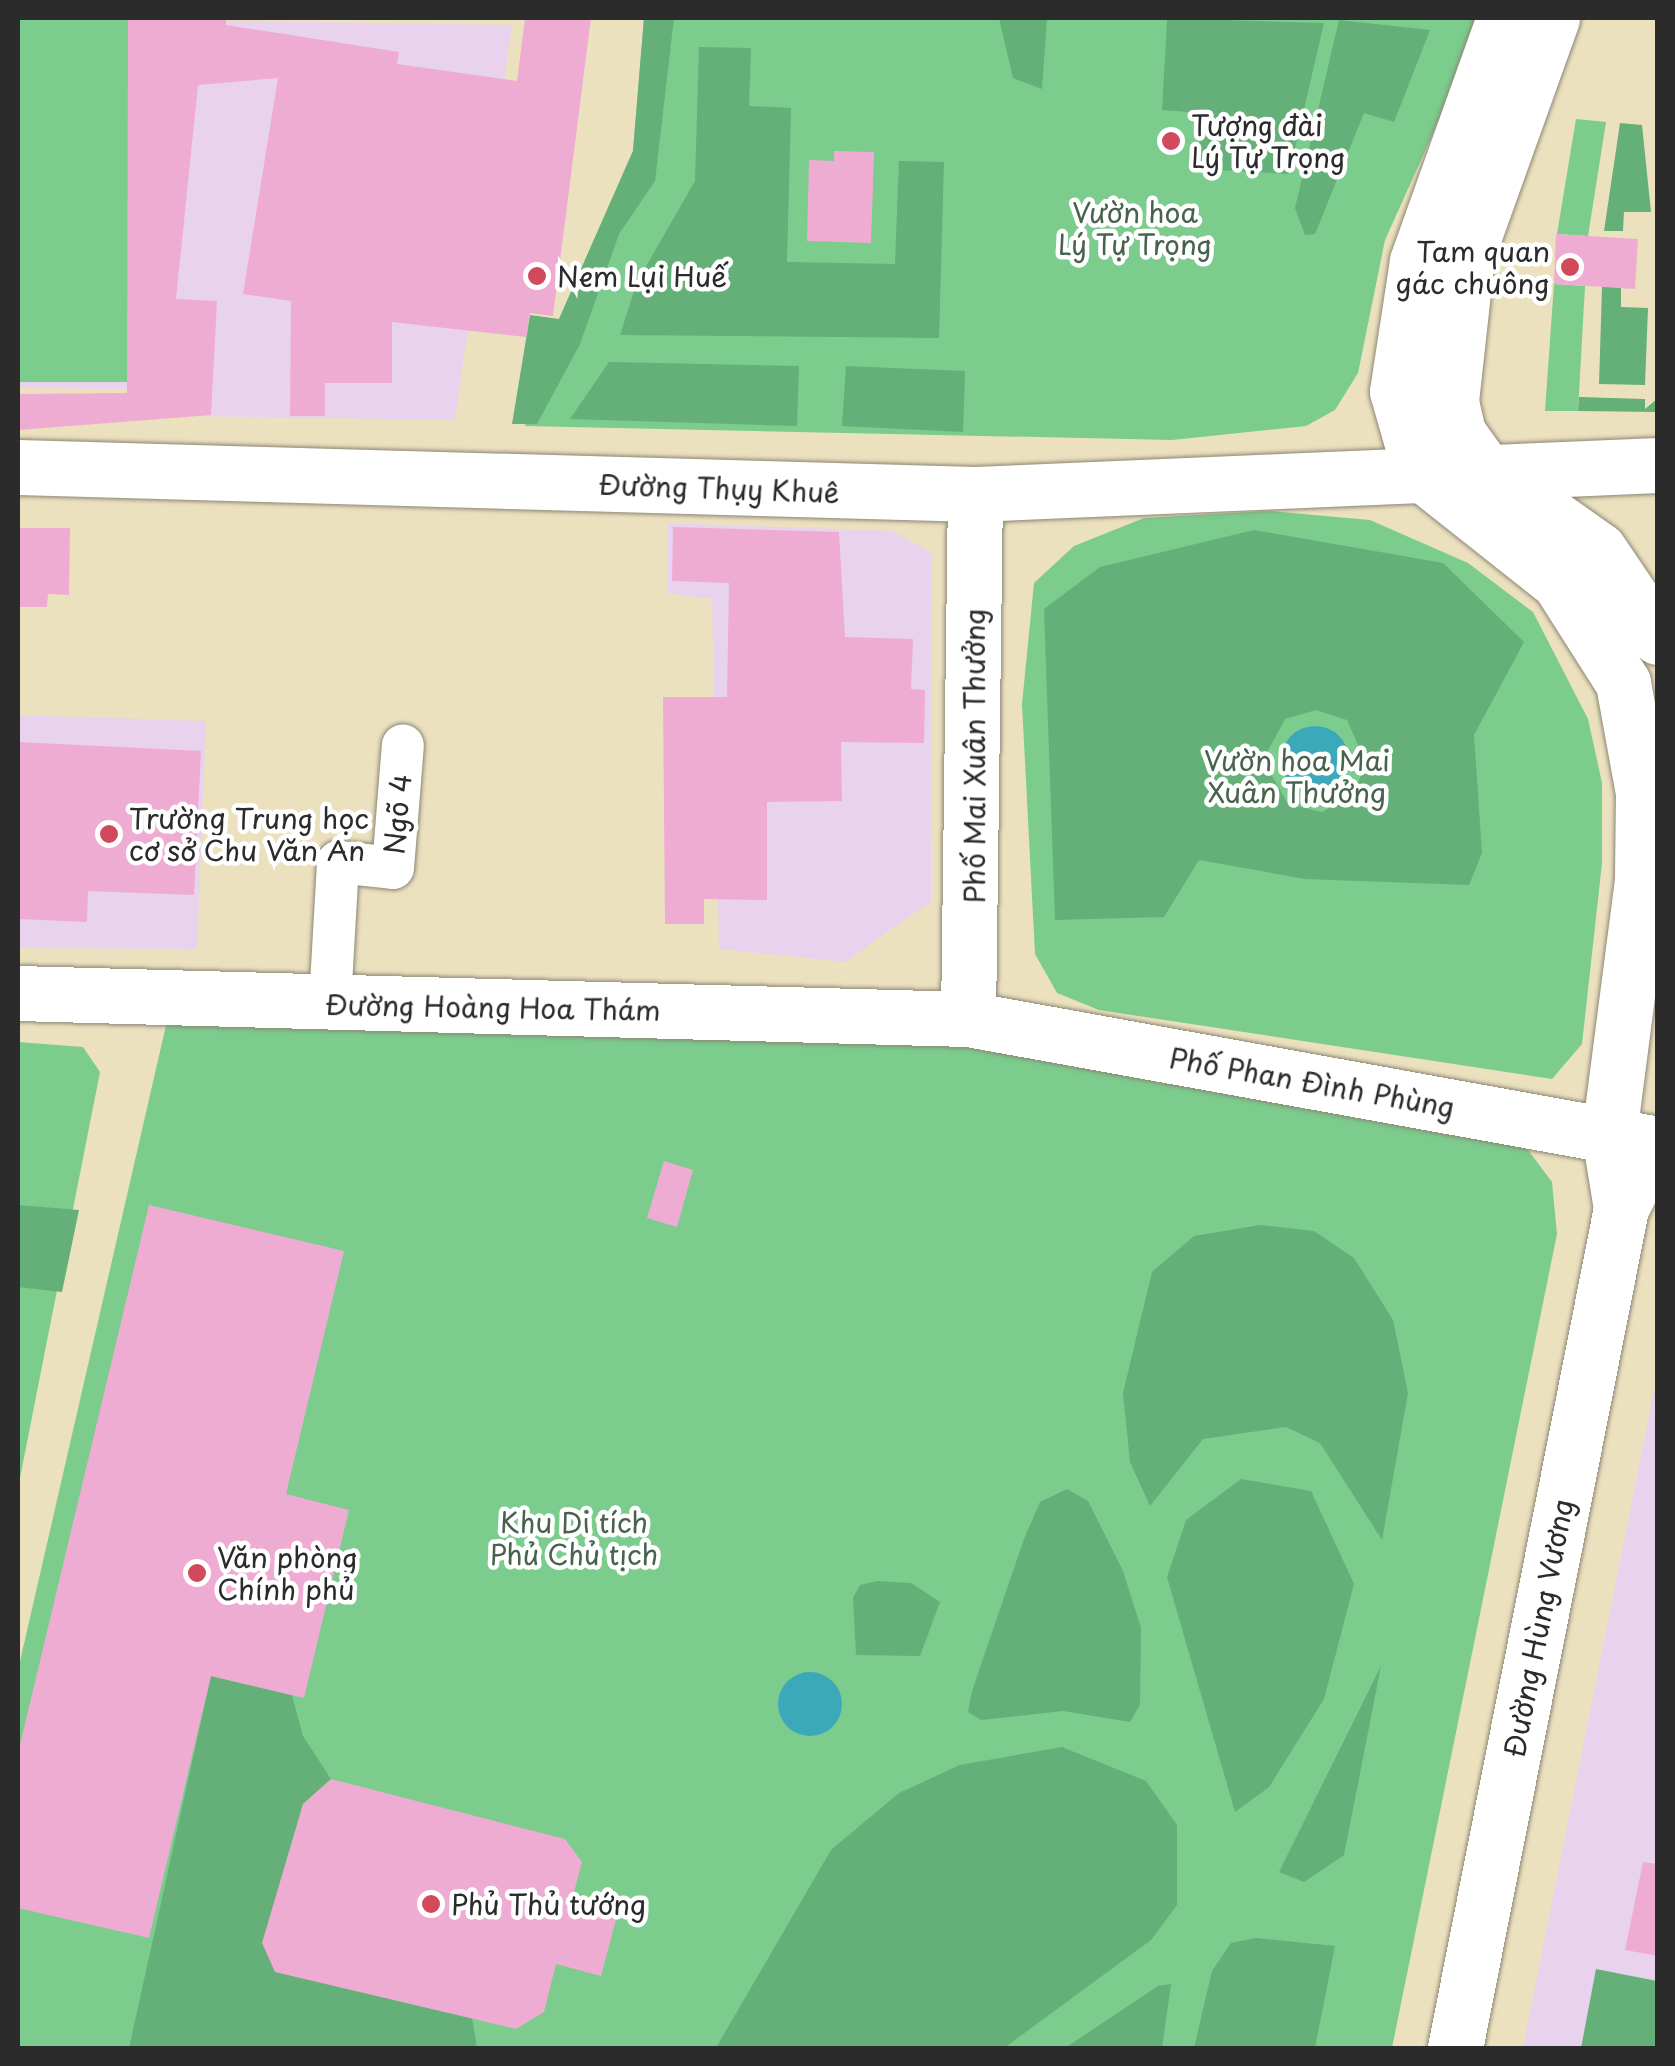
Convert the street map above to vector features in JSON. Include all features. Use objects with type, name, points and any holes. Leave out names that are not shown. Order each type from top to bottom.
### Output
[{"type":"main road","points":[[1420,472],[1399,405],[1404,326],[1430,217],[1504,18]]},
{"type":"main road","points":[[1552,18],[1468,256],[1456,328],[1451,402],[1458,433],[1483,468],[1599,550],[1657,631]]},
{"type":"main road","name":"Đường Thụy Khuê","points":[[18,466],[976,494],[1483,468],[1658,465]]},
{"type":"main road","name":"Đường Hùng Vương","points":[[1420,472],[1559,582],[1623,683],[1643,793],[1644,1136],[1621,1208],[1455,2048]]},
{"type":"main road","name":"Phố Mai Xuân Thưởng","points":[[968,1019],[976,494]]},
{"type":"main road","name":"Đường Hoàng Hoa Thám","points":[[18,993],[968,1019]]},
{"type":"main road","name":"Phố Phan Đình Phùng","points":[[968,1019],[1644,1136]]},
{"type":"street","name":"Ngõ 4","points":[[330,1002],[338,862],[393,868],[402,745]]},
{"type":"shaded area","points":[[18,18],[512,25],[455,420],[127,415],[127,389],[18,388]]},
{"type":"shaded area","points":[[668,523],[893,531],[932,553],[931,901],[845,962],[719,949],[712,599],[668,593]]},
{"type":"shaded area","name":"Trường Trung học cơ sở Chu Văn An","points":[[18,715],[206,721],[197,949],[18,948]]},
{"type":"shaded area","points":[[1657,1376],[1657,2048],[1523,2048]]},
{"type":"green space","points":[[18,18],[128,18],[128,382],[18,382]]},
{"type":"green space","name":"Vườn hoa Lý Tự Trọng","points":[[644,18],[1485,18],[1385,240],[1358,373],[1335,410],[1306,426],[1172,440],[525,426],[559,319],[633,151]]},
{"type":"green space","points":[[644,18],[674,18],[655,181],[619,234],[580,344],[537,424],[512,424],[530,315],[559,319],[633,151]]},
{"type":"green space","points":[[999,18],[1047,18],[1042,89],[1013,78]]},
{"type":"green space","points":[[1155,18],[1324,23],[1289,174],[1197,169],[1202,113],[1162,110],[1167,20]]},
{"type":"green space","points":[[1339,20],[1430,30],[1394,122],[1364,113],[1315,234],[1305,235],[1295,208]]},
{"type":"green space","points":[[699,47],[751,48],[749,106],[791,108],[787,262],[895,264],[899,161],[944,162],[939,338],[620,335],[637,282],[695,181]]},
{"type":"green space","points":[[1576,119],[1606,122],[1588,236],[1557,234]]},
{"type":"green space","points":[[1620,123],[1642,125],[1651,212],[1624,212],[1623,231],[1604,231]]},
{"type":"green space","points":[[1554,284],[1585,286],[1578,411],[1545,411]]},
{"type":"green space","points":[[1602,287],[1621,287],[1621,307],[1648,308],[1645,385],[1599,384]]},
{"type":"green space","points":[[609,362],[799,366],[797,426],[570,419]]},
{"type":"green space","points":[[846,366],[965,371],[963,432],[842,426]]},
{"type":"green space","points":[[1579,397],[1645,399],[1645,409],[1657,399],[1657,412],[1578,411]]},
{"type":"green space","name":"Vườn hoa Mai Xuân Thưởng","points":[[1269,511],[1370,520],[1468,563],[1533,612],[1588,719],[1602,783],[1602,863],[1582,1044],[1552,1079],[1099,1010],[1057,993],[1035,954],[1022,704],[1034,583],[1074,546],[1144,518]]},
{"type":"green space","points":[[1254,530],[1443,563],[1524,642],[1474,735],[1482,853],[1469,885],[1305,879],[1199,860],[1164,917],[1055,920],[1044,609],[1100,567]],"holes":[[[1316,710],[1347,720],[1366,763],[1353,795],[1322,812],[1288,804],[1263,760],[1285,719]]]},
{"type":"green space","name":"Khu Di tích Phủ Chủ tịch","points":[[167,1021],[948,1034],[1520,1139],[1552,1182],[1557,1234],[1392,2048],[18,2048],[18,1670]]},
{"type":"green space","points":[[18,1042],[83,1047],[100,1072],[18,1488]]},
{"type":"green space","points":[[18,1205],[79,1210],[62,1292],[18,1287]]},
{"type":"green space","points":[[1260,1225],[1314,1231],[1354,1258],[1393,1320],[1408,1393],[1382,1540],[1320,1443],[1286,1427],[1203,1439],[1150,1506],[1130,1462],[1123,1393],[1152,1272],[1194,1236]]},
{"type":"green space","points":[[1241,1479],[1311,1491],[1354,1584],[1324,1699],[1269,1787],[1235,1812],[1167,1577],[1186,1520]]},
{"type":"green space","points":[[1067,1489],[1088,1501],[1123,1571],[1141,1628],[1140,1705],[1130,1722],[1063,1711],[981,1720],[968,1712],[972,1691],[1024,1539],[1040,1502]]},
{"type":"green space","points":[[878,1581],[911,1583],[940,1602],[920,1656],[856,1655],[853,1598],[860,1585]]},
{"type":"green space","points":[[1381,1666],[1344,1855],[1304,1882],[1279,1872]]},
{"type":"green space","points":[[211,1676],[292,1695],[303,1736],[331,1779],[303,1804],[263,1943],[472,2018],[477,2048],[129,2048]]},
{"type":"green space","points":[[1062,1747],[1146,1781],[1177,1825],[1177,1905],[1151,1940],[1004,2048],[716,2048],[831,1850],[899,1793],[960,1765]]},
{"type":"green space","points":[[1256,1938],[1335,1946],[1315,2048],[1194,2048],[1212,1971],[1231,1943]]},
{"type":"green space","points":[[1596,1969],[1657,1981],[1657,2048],[1581,2048]]},
{"type":"green space","points":[[1171,1984],[1162,2048],[1065,2048],[1158,1986]]},
{"type":"water","points":[[1315,726],[1339,736],[1349,760],[1339,784],[1315,794],[1291,784],[1281,760],[1291,736]]},
{"type":"water","points":[[810,1672],[832,1682],[842,1704],[832,1726],[810,1736],[788,1726],[778,1704],[788,1682]]},
{"type":"building","points":[[128,18],[226,18],[226,25],[399,52],[397,64],[517,81],[525,18],[591,18],[553,316],[530,313],[526,337],[392,322],[392,383],[325,383],[325,416],[290,416],[291,301],[243,294],[278,78],[198,85],[176,299],[217,301],[211,415],[19,430],[19,394],[127,393]]},
{"type":"building","points":[[834,151],[874,152],[871,243],[807,241],[809,160],[834,161]]},
{"type":"building","points":[[1556,234],[1638,239],[1635,289],[1554,284]]},
{"type":"building","points":[[673,527],[839,532],[845,637],[913,639],[911,689],[925,690],[924,743],[841,742],[842,801],[767,802],[767,900],[704,899],[704,924],[665,924],[663,697],[727,697],[729,583],[672,581]]},
{"type":"building","points":[[18,528],[70,528],[69,595],[48,594],[47,607],[18,607]]},
{"type":"building","name":"Trường Trung học cơ sở Chu Văn An","points":[[18,742],[201,751],[194,895],[88,891],[87,922],[18,919]]},
{"type":"building","points":[[664,1161],[693,1170],[677,1227],[647,1218]]},
{"type":"building","name":"Văn phòng Chính phủ","points":[[149,1205],[344,1251],[286,1494],[349,1510],[304,1698],[211,1676],[149,1938],[18,1908],[18,1753]]},
{"type":"building","name":"Phủ Thủ tướng","points":[[331,1779],[565,1839],[582,1862],[572,1900],[618,1912],[601,1976],[556,1964],[544,2012],[516,2029],[275,1972],[262,1943],[303,1804]]},
{"type":"building","points":[[1643,1862],[1658,1864],[1658,1956],[1625,1950]]},
{"type":"place","name":"Tượng đài Lý Tự Trọng","points":[[1171,141]]},
{"type":"place","name":"Tam quan gác chuông","points":[[1570,267]]},
{"type":"place","name":"Nem Lụi Huế","points":[[537,276]]},
{"type":"place","name":"Trường Trung học cơ sở Chu Văn An","points":[[109,834]]},
{"type":"place","name":"Văn phòng Chính phủ","points":[[197,1573]]},
{"type":"place","name":"Phủ Thủ tướng","points":[[431,1904]]}]
